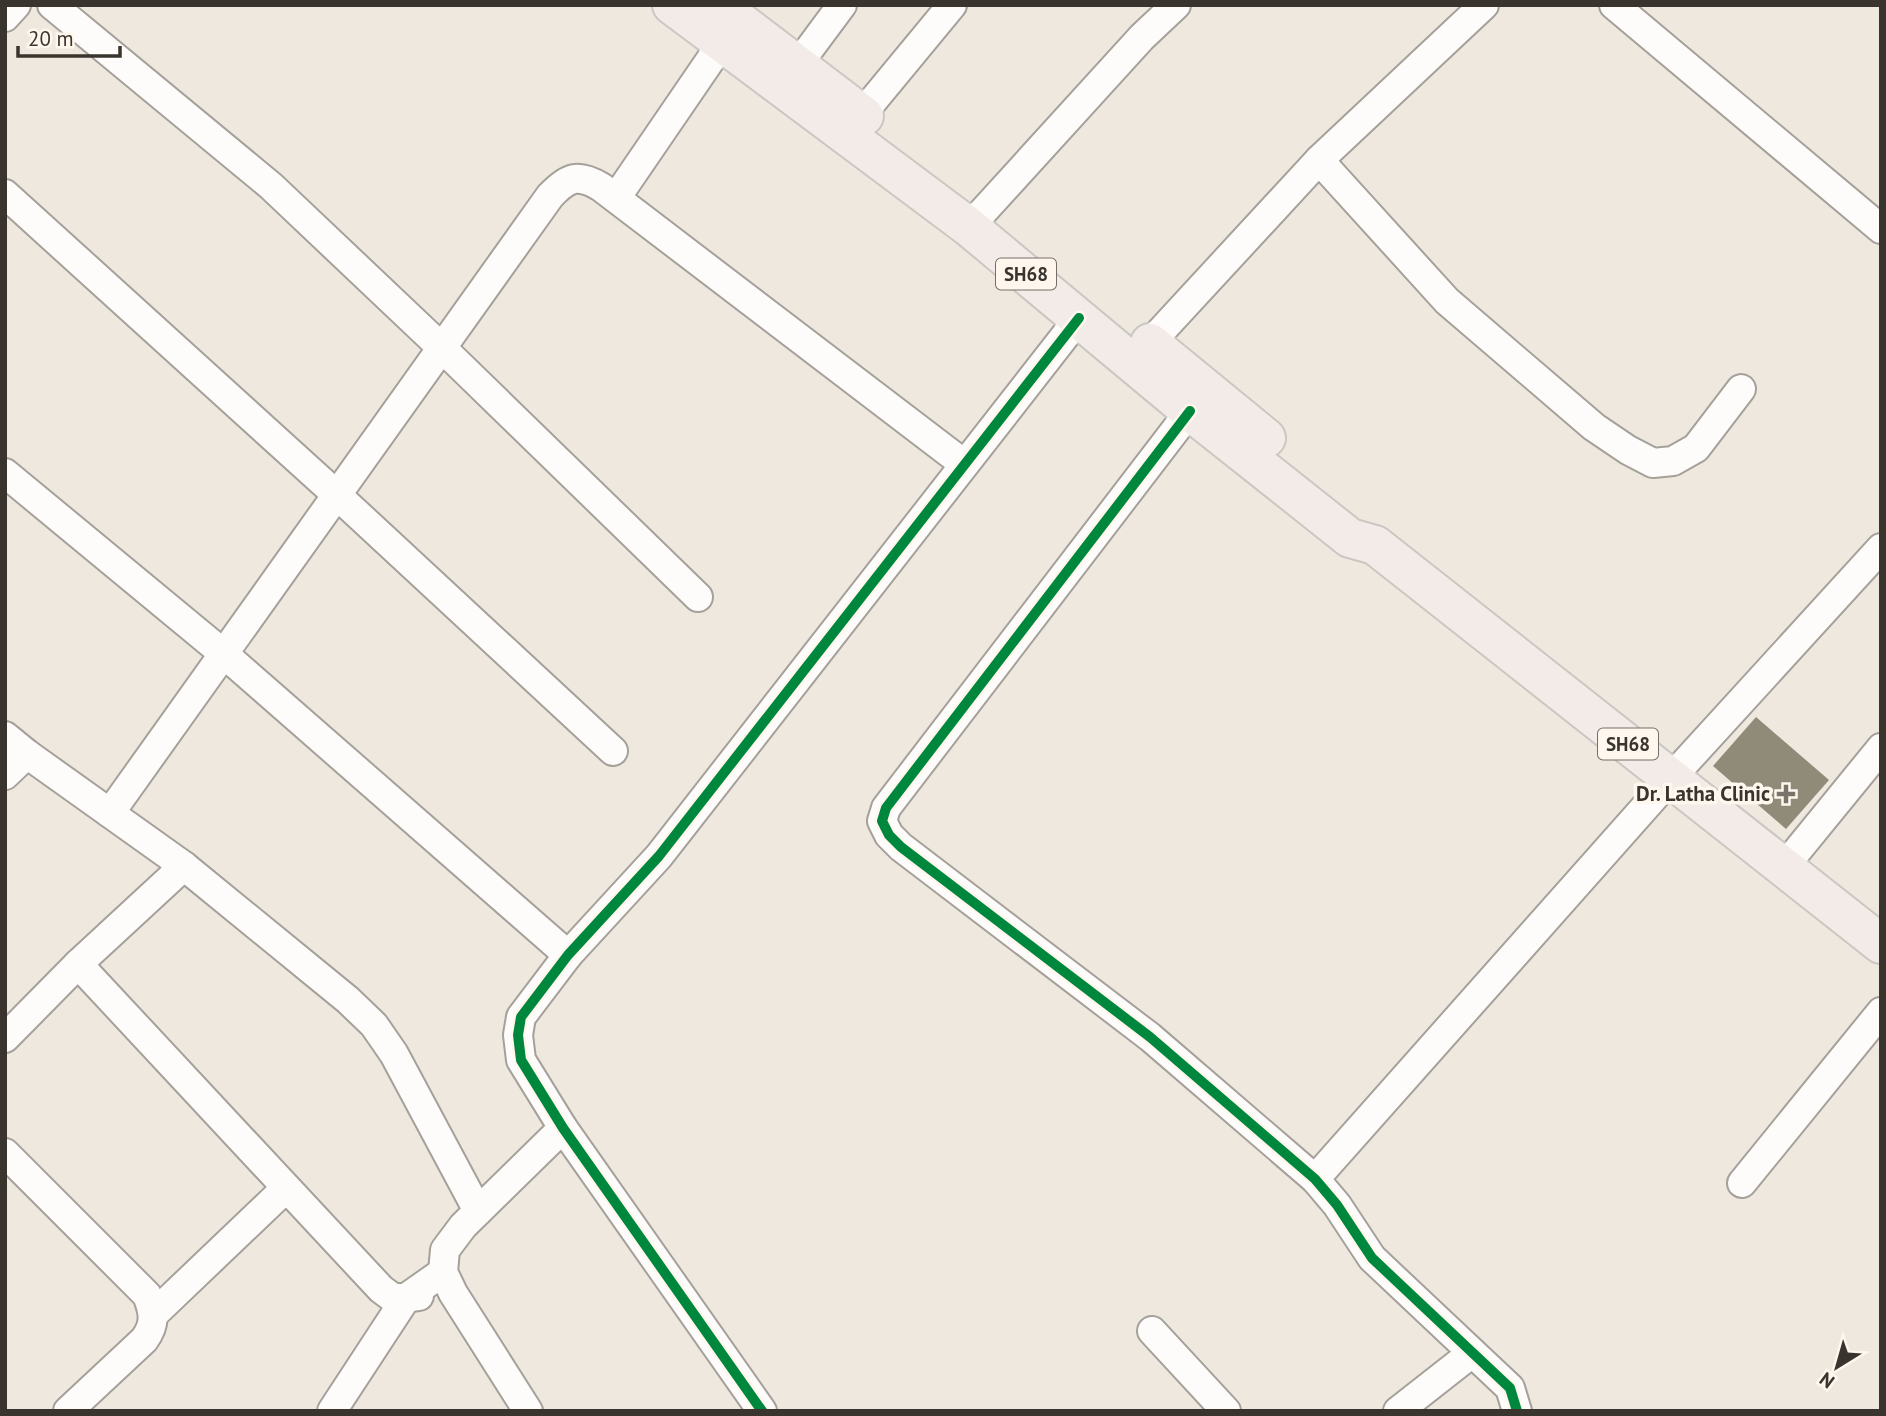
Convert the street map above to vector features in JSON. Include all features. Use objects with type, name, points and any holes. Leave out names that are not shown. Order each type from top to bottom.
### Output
[{"type":"main road","name":"SH68","points":[[672,5],[722,43],[789,76],[866,129],[977,217],[1150,343],[1363,517],[1375,545]]},
{"type":"main road","name":"SH68","points":[[718,5],[789,76]]},
{"type":"main road","name":"SH68","points":[[977,217],[1079,318],[1190,411],[1350,538],[1375,545],[1881,944]]},
{"type":"street","points":[[5,17],[16,5]]},
{"type":"street","points":[[52,5],[271,186],[698,597]]},
{"type":"street","points":[[789,76],[842,5]]},
{"type":"street","points":[[866,129],[952,5]]},
{"type":"street","points":[[977,217],[1142,37],[1176,5]]},
{"type":"street","points":[[1150,343],[1320,160],[1484,5]]},
{"type":"street","points":[[1614,5],[1881,229]]},
{"type":"street","points":[[616,198],[722,43]]},
{"type":"street","points":[[1320,160],[1447,301],[1594,427],[1628,450],[1653,463],[1673,461],[1696,448],[1741,389]]},
{"type":"street","points":[[110,813],[550,197],[562,184],[574,178],[588,179],[616,198],[964,464]]},
{"type":"street","points":[[5,194],[338,496],[613,751]]},
{"type":"street","points":[[762,1411],[563,1128],[521,1060],[518,1035],[521,1017],[568,955],[659,856],[1079,318]]},
{"type":"street","points":[[1190,411],[886,808],[882,821],[889,835],[901,847],[1150,1037],[1315,1179],[1337,1205],[1372,1258],[1510,1388],[1517,1411]]},
{"type":"street","points":[[5,473],[224,654],[568,955]]},
{"type":"street","points":[[1315,1179],[1671,778],[1881,548]]},
{"type":"street","points":[[5,736],[184,866],[348,1000],[374,1026],[394,1054],[478,1211]]},
{"type":"street","points":[[1784,867],[1881,748]]},
{"type":"street","points":[[5,775],[27,754]]},
{"type":"street","points":[[5,1038],[78,964],[184,866]]},
{"type":"street","points":[[78,964],[381,1289],[393,1298],[406,1298],[448,1282]]},
{"type":"street","points":[[1742,1183],[1881,1012]]},
{"type":"street","points":[[528,1411],[448,1282],[445,1250],[463,1226],[563,1128]]},
{"type":"street","points":[[5,1153],[147,1295],[154,1314],[153,1328],[144,1339],[68,1411]]},
{"type":"street","points":[[154,1314],[286,1188]]},
{"type":"street","points":[[332,1411],[406,1298]]},
{"type":"street","points":[[1152,1331],[1226,1411]]},
{"type":"street","points":[[1398,1411],[1472,1353]]},
{"type":"building","points":[[1756,717],[1829,780],[1786,829],[1713,766]]},
{"type":"cycle path","points":[[762,1411],[563,1128],[521,1060],[518,1035],[521,1017],[568,955],[659,856],[1079,318]]},
{"type":"cycle path","points":[[1190,411],[886,808],[882,821],[889,835],[901,847],[1150,1037],[1315,1179],[1337,1205],[1372,1258],[1510,1388],[1517,1411]]},
{"type":"place","name":"Dr. Latha Clinic","points":[[1786,794]]}]
